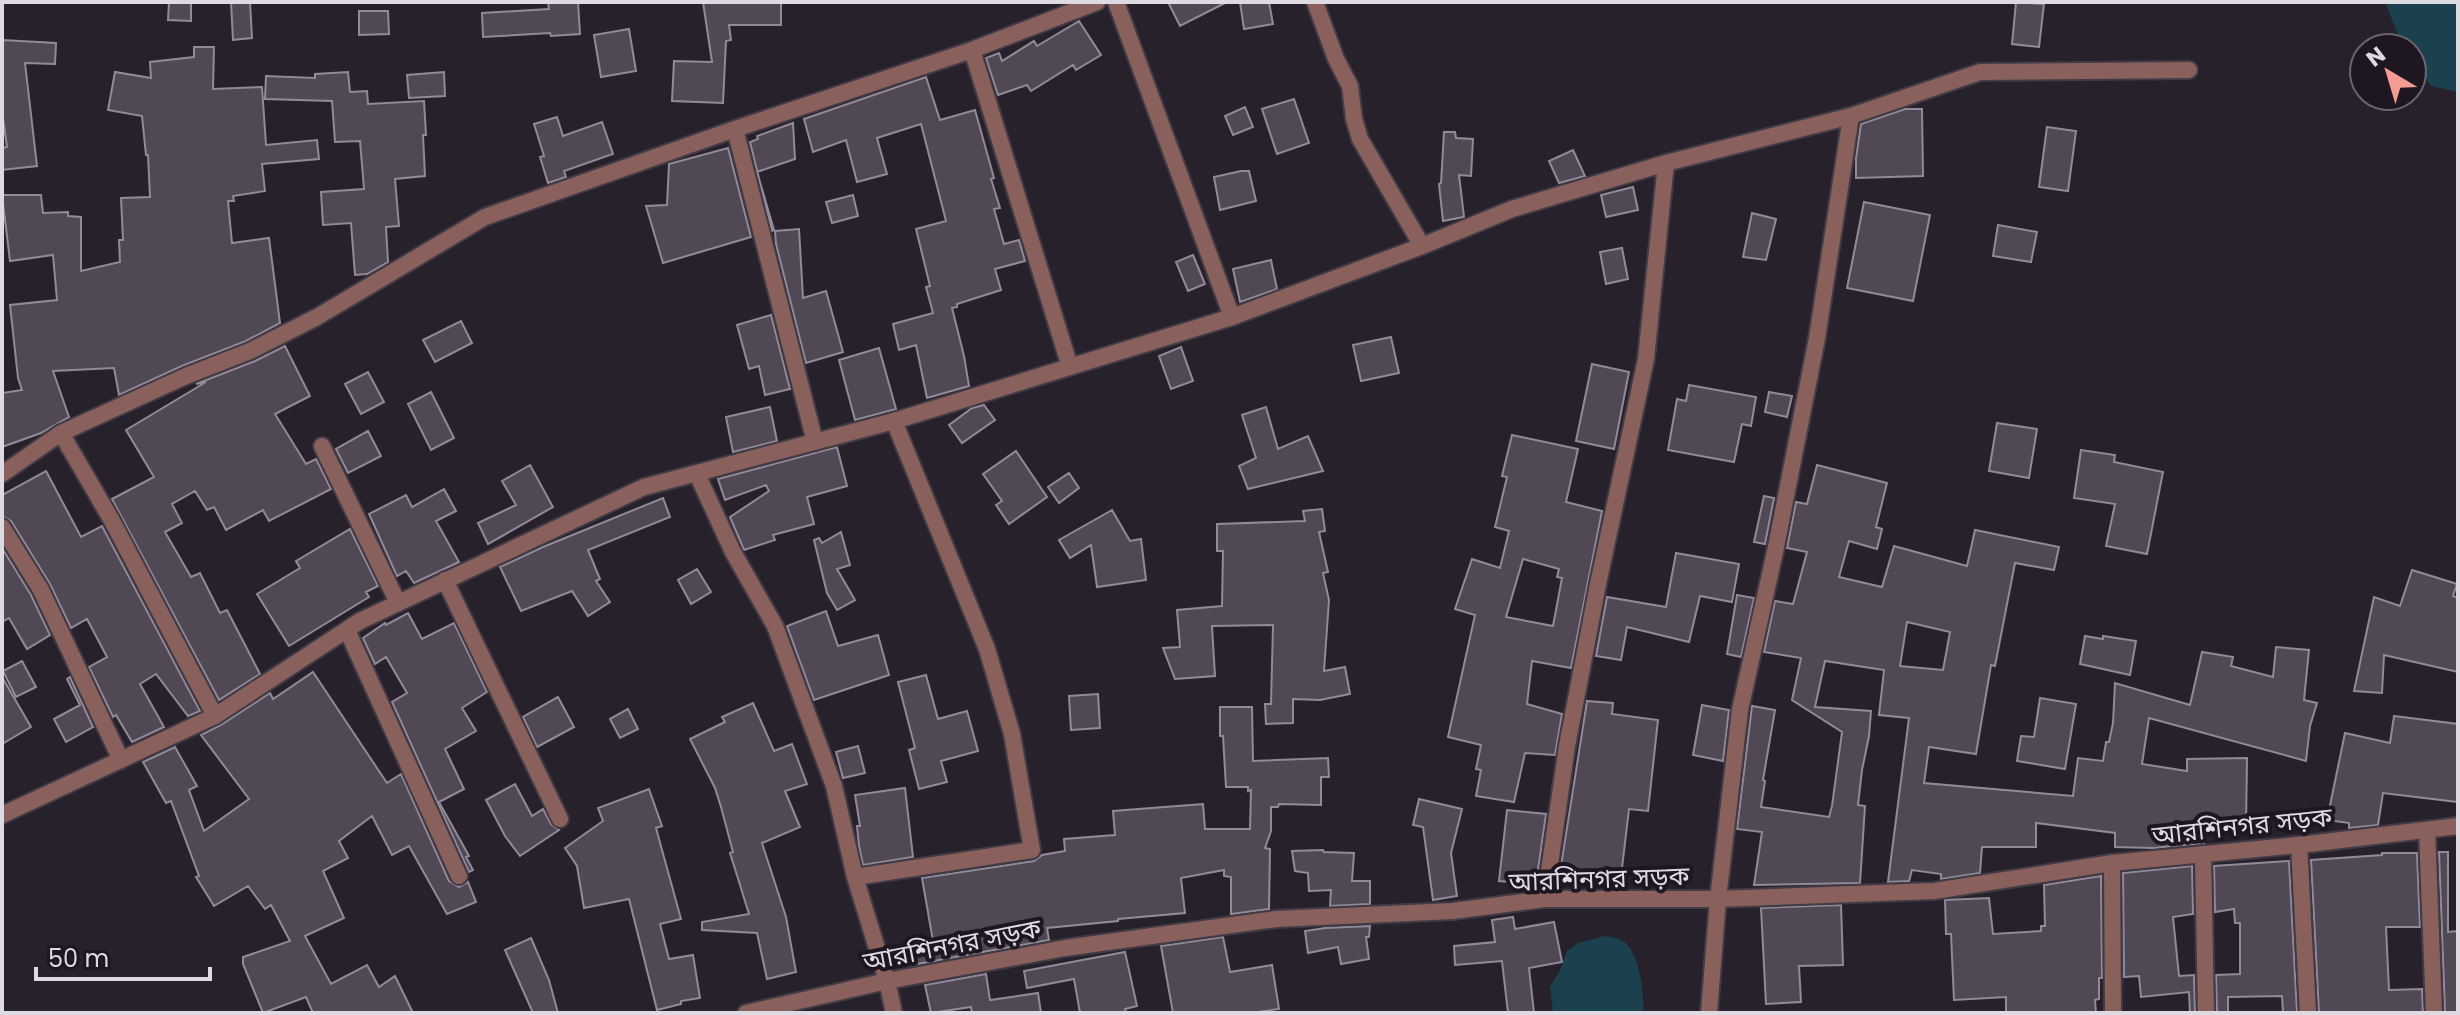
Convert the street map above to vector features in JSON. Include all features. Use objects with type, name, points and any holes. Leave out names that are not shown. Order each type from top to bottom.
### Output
[{"type":"street","points":[[2,474],[61,433],[186,376],[250,351],[317,317],[485,217],[972,50],[1097,2]]},
{"type":"street","points":[[1116,2],[1232,317]]},
{"type":"street","points":[[1315,2],[1336,59],[1350,86],[1360,139],[1422,246]]},
{"type":"street","points":[[972,50],[1070,367]]},
{"type":"street","points":[[2,815],[215,716],[360,621],[644,487],[894,421],[1232,317],[1512,209],[1666,163],[1851,116],[1980,72],[2189,70]]},
{"type":"street","points":[[1709,1013],[1718,899],[1740,710],[1817,338],[1851,116]]},
{"type":"street","points":[[735,129],[815,442]]},
{"type":"street","points":[[1545,899],[1567,746],[1646,359],[1666,163]]},
{"type":"street","points":[[855,877],[1032,850],[1012,734],[987,649],[894,421]]},
{"type":"street","points":[[61,433],[111,519],[215,716]]},
{"type":"street","points":[[322,446],[398,603]]},
{"type":"street","points":[[697,474],[733,552],[775,626],[834,786],[855,877],[894,1013]]},
{"type":"street","points":[[2,527],[41,590],[121,760]]},
{"type":"street","points":[[445,580],[560,819]]},
{"type":"street","points":[[347,630],[459,876]]},
{"type":"street","name":"আরশিনগর সড়ক","points":[[746,1013],[887,981],[1065,948],[1276,919],[1453,911],[1545,899],[1718,899],[1934,891],[2112,863],[2458,826]]},
{"type":"street","points":[[2427,830],[2434,1013]]},
{"type":"street","points":[[2299,845],[2308,1013]]},
{"type":"street","points":[[2203,854],[2206,1013]]},
{"type":"street","points":[[2112,863],[2113,1013]]},
{"type":"water","points":[[2385,2],[2458,2],[2458,92],[2431,86],[2428,82],[2428,32],[2397,32]]},
{"type":"water","points":[[1605,936],[1623,941],[1633,954],[1642,985],[1643,1013],[1553,1013],[1550,987],[1567,951],[1578,943]]},
{"type":"building","points":[[169,2],[191,2],[191,21],[168,20]]},
{"type":"building","points":[[231,2],[250,2],[252,38],[233,40]]},
{"type":"building","points":[[548,2],[578,2],[580,34],[483,37],[482,13],[549,9]]},
{"type":"building","points":[[703,2],[781,2],[781,25],[729,25],[731,40],[726,41],[723,103],[672,101],[674,61],[712,62]]},
{"type":"building","points":[[1168,2],[1227,2],[1180,26]]},
{"type":"building","points":[[1240,2],[1269,2],[1273,24],[1244,29]]},
{"type":"building","points":[[2016,2],[2044,4],[2039,47],[2012,44]]},
{"type":"building","points":[[359,11],[388,11],[389,34],[359,35]]},
{"type":"building","points":[[1079,21],[1101,55],[1076,70],[1073,65],[1031,91],[1027,85],[998,95],[986,58],[999,53],[1002,61],[1034,41],[1037,46]]},
{"type":"building","points":[[629,29],[636,71],[601,77],[594,35]]},
{"type":"building","points":[[2,40],[56,43],[55,64],[25,63],[37,166],[2,170],[2,148],[7,147],[2,111]]},
{"type":"building","points":[[194,47],[214,47],[213,89],[262,87],[266,145],[317,140],[319,159],[262,164],[265,191],[233,196],[234,201],[228,201],[232,243],[269,238],[280,323],[246,341],[119,395],[114,368],[53,371],[69,417],[41,433],[2,447],[2,393],[22,390],[10,305],[57,300],[53,255],[10,261],[2,195],[41,195],[43,213],[68,212],[68,216],[81,217],[81,271],[120,262],[119,240],[123,240],[121,198],[150,197],[142,116],[108,110],[115,72],[151,78],[150,62],[194,57]]},
{"type":"building","points":[[348,72],[350,92],[367,91],[368,104],[424,101],[426,135],[423,135],[425,176],[395,179],[399,226],[386,227],[388,262],[367,274],[355,275],[351,223],[323,225],[321,192],[364,189],[360,141],[335,142],[332,101],[265,99],[266,76],[315,78],[315,74]]},
{"type":"building","points":[[444,72],[445,96],[409,98],[407,75]]},
{"type":"building","points":[[926,77],[940,120],[975,110],[994,178],[991,179],[1000,208],[994,209],[1004,244],[1019,240],[1025,261],[995,269],[1001,290],[952,308],[969,386],[927,398],[916,345],[899,350],[893,324],[933,313],[926,287],[930,286],[916,229],[946,221],[921,124],[877,138],[887,174],[857,182],[846,140],[813,152],[804,119]]},
{"type":"building","points":[[1294,99],[1309,143],[1277,154],[1262,109]]},
{"type":"building","points":[[1245,107],[1253,127],[1233,135],[1225,116]]},
{"type":"building","points":[[1905,109],[1922,109],[1923,176],[1856,178],[1861,124]]},
{"type":"building","points":[[557,117],[563,136],[602,122],[613,154],[564,171],[566,177],[548,183],[534,124]]},
{"type":"building","points":[[793,123],[795,159],[757,172],[750,142],[758,139],[757,136]]},
{"type":"building","points":[[2047,127],[2076,131],[2068,191],[2039,187]]},
{"type":"building","points":[[1444,132],[1455,132],[1456,138],[1473,139],[1471,176],[1459,175],[1464,217],[1443,221],[1439,184]]},
{"type":"building","points":[[728,148],[751,237],[663,263],[646,206],[667,205],[669,164]]},
{"type":"building","points":[[1573,150],[1585,176],[1559,183],[1549,161]]},
{"type":"building","points":[[1249,171],[1256,201],[1220,210],[1214,177]]},
{"type":"building","points":[[760,181],[774,230],[772,231]]},
{"type":"building","points":[[1633,187],[1638,210],[1606,217],[1601,195]]},
{"type":"building","points":[[853,195],[858,216],[832,223],[826,202]]},
{"type":"building","points":[[1864,202],[1930,215],[1913,301],[1847,288]]},
{"type":"building","points":[[1752,213],[1776,219],[1766,260],[1743,257]]},
{"type":"building","points":[[1998,225],[2037,232],[2031,262],[1993,256]]},
{"type":"building","points":[[799,229],[803,298],[826,291],[843,352],[806,363],[775,231]]},
{"type":"building","points":[[1622,248],[1628,279],[1606,284],[1600,252]]},
{"type":"building","points":[[1193,255],[1205,284],[1188,291],[1176,262]]},
{"type":"building","points":[[1271,260],[1277,289],[1240,302],[1233,269]]},
{"type":"building","points":[[771,315],[790,389],[765,395],[759,366],[749,369],[737,325]]},
{"type":"building","points":[[461,321],[472,343],[435,362],[423,340]]},
{"type":"building","points":[[1391,337],[1399,373],[1361,381],[1353,345]]},
{"type":"building","points":[[285,346],[310,396],[275,414],[306,464],[316,459],[331,489],[269,521],[263,510],[226,530],[214,507],[207,510],[195,491],[172,504],[182,523],[165,532],[191,577],[200,573],[220,613],[227,610],[260,674],[219,700],[112,499],[154,477],[126,430],[206,382],[196,384]]},
{"type":"building","points":[[1181,347],[1193,381],[1171,389],[1159,356]]},
{"type":"building","points":[[879,348],[896,409],[855,420],[839,360]]},
{"type":"building","points":[[1592,364],[1629,372],[1614,449],[1576,441]]},
{"type":"building","points":[[368,372],[384,402],[361,414],[345,384]]},
{"type":"building","points":[[1689,385],[1756,397],[1751,426],[1742,424],[1734,462],[1668,450],[1677,399],[1686,401]]},
{"type":"building","points":[[431,392],[454,438],[431,450],[408,404]]},
{"type":"building","points":[[1769,392],[1792,396],[1787,417],[1765,412]]},
{"type":"building","points":[[984,405],[995,420],[962,443],[949,425],[972,408]]},
{"type":"building","points":[[770,407],[777,441],[733,452],[726,417]]},
{"type":"building","points":[[1266,407],[1278,449],[1308,436],[1323,471],[1248,489],[1239,466],[1256,458],[1242,415]]},
{"type":"building","points":[[1997,423],[2037,429],[2029,478],[1989,471]]},
{"type":"building","points":[[368,431],[381,456],[348,473],[336,449]]},
{"type":"building","points":[[1512,435],[1578,449],[1566,502],[1602,511],[1571,668],[1532,661],[1527,704],[1562,714],[1555,755],[1525,753],[1514,802],[1476,796],[1481,770],[1476,769],[1481,745],[1448,737],[1475,615],[1455,609],[1472,559],[1500,568],[1509,531],[1495,527],[1507,477],[1502,476]],"holes":[[[1523,559],[1559,569],[1557,577],[1562,578],[1553,626],[1506,617]]]},
{"type":"building","points":[[837,447],[847,486],[807,497],[814,524],[773,535],[775,540],[744,550],[730,517],[769,491],[766,485],[725,500],[718,479]]},
{"type":"building","points":[[2081,450],[2115,455],[2114,462],[2163,472],[2147,554],[2106,546],[2115,504],[2074,498]]},
{"type":"building","points":[[1016,451],[1047,497],[1009,524],[996,505],[1002,501],[983,474]]},
{"type":"building","points":[[530,465],[553,507],[488,544],[478,523],[516,505],[502,481]]},
{"type":"building","points":[[1817,465],[1887,483],[1876,527],[1882,529],[1877,549],[1849,541],[1839,577],[1882,587],[1894,546],[1967,566],[1975,530],[2059,547],[2054,570],[2015,563],[1995,666],[1991,665],[1976,754],[1929,747],[1924,783],[2073,796],[2078,758],[2103,761],[2113,723],[2115,683],[2190,705],[2202,652],[2233,657],[2231,666],[2273,677],[2276,647],[2309,650],[2304,700],[2317,703],[2310,726],[2306,761],[2149,718],[2142,764],[2187,771],[2187,759],[2247,758],[2246,828],[2203,828],[2204,843],[2154,848],[2115,847],[2115,833],[2036,823],[2036,847],[1982,847],[1980,873],[1941,879],[1941,874],[1912,870],[1909,881],[1888,882],[1909,718],[1879,715],[1884,670],[1825,661],[1815,707],[1871,711],[1858,805],[1865,806],[1860,883],[1754,885],[1762,832],[1737,829],[1752,706],[1775,710],[1761,807],[1829,817],[1832,806],[1842,732],[1792,700],[1801,658],[1764,652],[1775,601],[1793,604],[1807,552],[1787,548],[1796,502],[1807,504]],"holes":[[[1907,622],[1950,632],[1943,670],[1900,666]]]},
{"type":"building","points":[[46,471],[81,537],[102,526],[200,711],[188,716],[156,674],[140,684],[164,727],[132,742],[116,715],[113,717],[89,667],[107,657],[87,619],[71,628],[50,584],[11,521],[2,516],[2,495]]},
{"type":"building","points":[[1069,473],[1079,488],[1059,503],[1048,487]]},
{"type":"building","points":[[444,489],[456,511],[436,521],[459,562],[414,583],[406,571],[397,576],[369,514],[406,495],[412,507]]},
{"type":"building","points":[[1764,496],[1774,498],[1765,544],[1754,542]]},
{"type":"building","points":[[663,498],[670,517],[588,550],[600,579],[596,581],[610,602],[588,616],[572,591],[521,611],[500,567]]},
{"type":"building","points":[[1322,509],[1325,531],[1319,532],[1328,572],[1323,573],[1329,600],[1324,671],[1345,667],[1350,694],[1320,700],[1293,699],[1293,723],[1266,724],[1265,704],[1271,704],[1273,625],[1212,626],[1215,676],[1175,679],[1163,648],[1180,647],[1177,610],[1222,606],[1223,551],[1217,551],[1217,524],[1305,521],[1303,511]]},
{"type":"building","points":[[1112,510],[1130,541],[1141,539],[1146,580],[1097,587],[1091,545],[1070,558],[1059,540]]},
{"type":"building","points":[[350,529],[378,586],[366,592],[369,597],[289,646],[257,594],[300,568],[296,561]]},
{"type":"building","points":[[841,532],[850,565],[837,569],[855,600],[837,610],[827,593],[814,540],[819,538],[822,543]]},
{"type":"building","points":[[2,548],[31,595],[50,635],[27,649],[9,618],[2,622]]},
{"type":"building","points":[[1676,553],[1739,564],[1732,602],[1700,596],[1689,642],[1627,627],[1621,660],[1596,656],[1607,597],[1666,607]]},
{"type":"building","points":[[697,569],[711,592],[691,604],[678,580]]},
{"type":"building","points":[[2412,570],[2457,584],[2453,596],[2458,598],[2458,672],[2384,655],[2382,693],[2354,691],[2374,597],[2400,606]]},
{"type":"building","points":[[1737,595],[1754,598],[1741,657],[1727,654]]},
{"type":"building","points":[[826,611],[838,646],[878,635],[889,675],[814,700],[787,626]]},
{"type":"building","points":[[408,613],[422,639],[454,623],[487,692],[462,708],[476,731],[445,749],[464,789],[439,802],[469,856],[466,857],[473,870],[469,872],[392,702],[407,693],[386,657],[375,664],[363,638],[385,623]]},
{"type":"building","points":[[2085,636],[2136,641],[2130,675],[2080,664]]},
{"type":"building","points":[[22,661],[36,687],[16,697],[3,671]]},
{"type":"building","points":[[313,672],[387,783],[401,774],[449,881],[459,887],[468,882],[476,902],[447,914],[409,846],[392,855],[372,816],[339,841],[348,858],[323,871],[344,918],[305,936],[331,984],[367,965],[379,987],[395,976],[413,1013],[313,1013],[306,997],[263,1013],[243,957],[290,941],[271,905],[265,909],[248,886],[214,906],[196,877],[199,876],[171,801],[166,803],[143,762],[175,747],[197,786],[189,790],[204,831],[249,799],[201,735],[270,693],[273,699]]},
{"type":"building","points":[[926,675],[938,719],[967,711],[978,751],[941,761],[947,782],[919,789],[909,750],[915,748],[898,682]]},
{"type":"building","points":[[2,677],[31,727],[2,744]]},
{"type":"building","points":[[70,677],[93,727],[66,742],[54,719],[80,705],[67,679]]},
{"type":"building","points":[[1098,694],[1100,728],[1071,730],[1069,696]]},
{"type":"building","points":[[558,697],[574,727],[537,747],[523,717]]},
{"type":"building","points":[[2040,698],[2076,704],[2065,769],[2017,761],[2021,736],[2034,737]]},
{"type":"building","points":[[1587,701],[1613,703],[1612,714],[1658,720],[1648,811],[1629,809],[1620,885],[1583,881],[1583,885],[1558,885]]},
{"type":"building","points":[[753,703],[774,751],[792,744],[807,784],[785,791],[800,827],[762,843],[786,917],[796,972],[767,979],[757,933],[702,930],[702,922],[749,914],[730,853],[733,852],[715,788],[690,739],[725,722],[722,717]]},
{"type":"building","points":[[1702,705],[1729,710],[1723,761],[1693,755]]},
{"type":"building","points":[[1220,707],[1252,707],[1253,761],[1328,758],[1329,777],[1321,777],[1321,805],[1279,804],[1278,807],[1271,807],[1271,831],[1265,848],[1270,849],[1269,909],[1231,914],[1231,877],[1224,876],[1224,870],[1181,878],[1185,913],[1047,928],[1049,940],[906,966],[904,944],[933,941],[922,878],[1034,861],[1042,855],[1065,851],[1064,839],[1115,835],[1113,811],[1203,804],[1205,829],[1250,829],[1251,790],[1248,791],[1248,787],[1226,787]]},
{"type":"building","points":[[628,709],[638,729],[620,738],[610,719]]},
{"type":"building","points":[[2394,716],[2458,724],[2458,802],[2383,793],[2378,825],[2349,828],[2349,823],[2327,820],[2345,733],[2390,743]]},
{"type":"building","points":[[858,746],[865,773],[843,778],[836,752]]},
{"type":"building","points":[[515,784],[532,816],[543,809],[551,824],[559,830],[520,856],[505,836],[486,800]]},
{"type":"building","points":[[905,788],[913,857],[863,865],[855,795]]},
{"type":"building","points":[[649,789],[662,826],[656,828],[681,919],[660,924],[669,959],[693,955],[700,998],[657,1010],[629,899],[584,908],[577,866],[565,848],[603,821],[598,808]]},
{"type":"building","points":[[1419,799],[1462,809],[1451,853],[1457,896],[1433,900],[1423,827],[1413,825]]},
{"type":"building","points":[[1507,810],[1546,814],[1536,884],[1499,881]]},
{"type":"building","points":[[1292,851],[1354,853],[1352,881],[1370,881],[1370,904],[1330,906],[1331,890],[1309,891],[1308,873],[1295,871]]},
{"type":"building","points":[[2439,852],[2448,852],[2448,932],[2458,931],[2458,1013],[2445,1013]]},
{"type":"building","points":[[2417,853],[2420,927],[2386,927],[2389,990],[2422,989],[2423,1013],[2319,1013],[2311,860]]},
{"type":"building","points":[[2289,861],[2297,1013],[2283,1013],[2282,996],[2228,997],[2228,1013],[2217,1013],[2216,975],[2240,974],[2240,923],[2235,923],[2234,909],[2215,912],[2214,866]]},
{"type":"building","points":[[2192,866],[2193,914],[2173,917],[2179,976],[2194,975],[2195,1013],[2190,1013],[2189,992],[2141,997],[2139,976],[2124,977],[2123,873]]},
{"type":"building","points":[[2101,876],[2102,978],[2099,978],[2099,999],[2095,1000],[2096,1013],[2006,1013],[2006,997],[1954,1000],[1951,934],[1946,934],[1945,900],[1989,898],[1993,934],[2041,931],[2041,926],[2045,926],[2044,885]]},
{"type":"building","points":[[1841,905],[1843,965],[1799,966],[1801,1002],[1766,1004],[1761,908]]},
{"type":"building","points":[[1513,917],[1515,929],[1554,922],[1562,962],[1529,968],[1534,1013],[1508,1013],[1502,961],[1455,965],[1454,946],[1495,942],[1492,920]]},
{"type":"building","points":[[1370,926],[1369,937],[1366,937],[1369,959],[1341,964],[1338,947],[1308,953],[1305,931]]},
{"type":"building","points":[[1223,937],[1230,972],[1272,965],[1279,1009],[1251,1013],[1173,1013],[1161,946]]},
{"type":"building","points":[[531,938],[549,980],[558,1013],[533,1013],[505,950]]},
{"type":"building","points":[[1125,952],[1137,1006],[1125,1009],[1126,1013],[1080,1013],[1074,979],[1027,988],[1024,971]]},
{"type":"building","points":[[986,974],[990,1000],[1038,993],[1041,1013],[972,1013],[971,1007],[931,1013],[925,985]]}]
